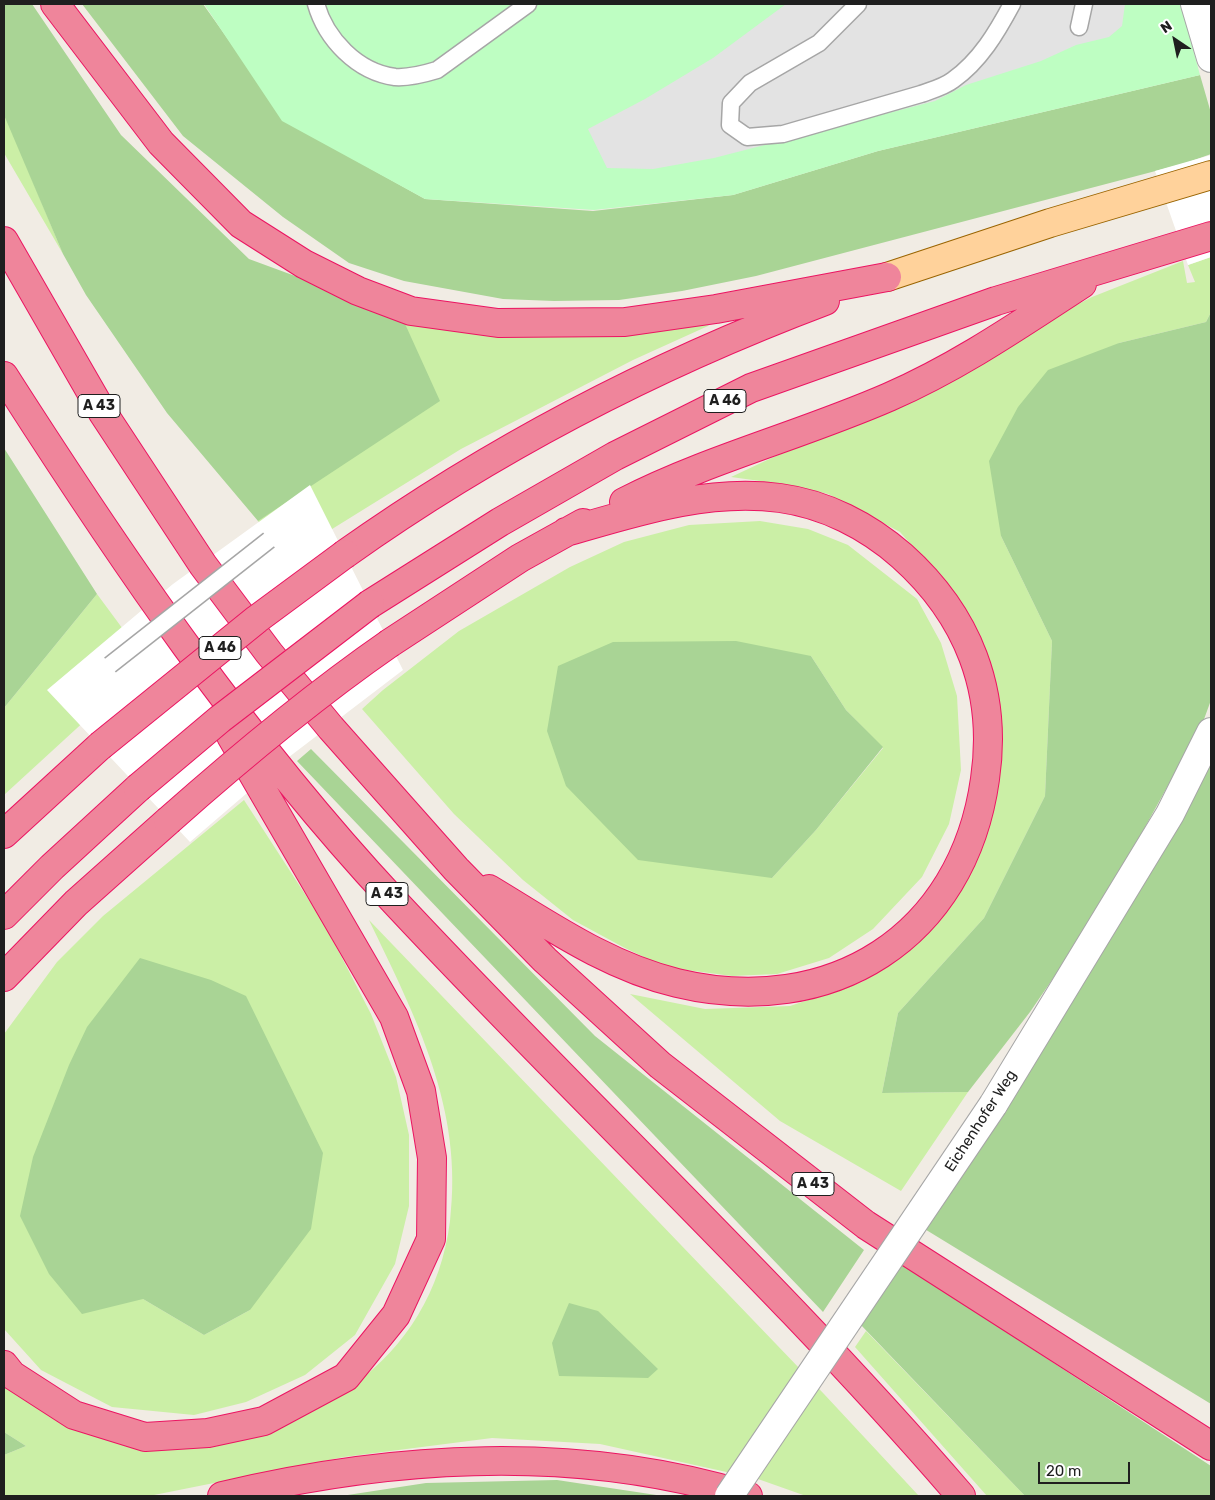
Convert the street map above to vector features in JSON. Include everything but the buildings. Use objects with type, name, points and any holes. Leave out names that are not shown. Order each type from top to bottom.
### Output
[{"type":"highway","points":[[55,4],[161,143],[241,224],[304,264],[358,291],[411,311],[498,323],[625,322],[716,309],[887,277]]},
{"type":"highway","name":"A 46","points":[[4,915],[52,867],[138,788],[220,719],[370,604],[500,522],[616,456],[752,388],[987,304],[1110,265],[1211,236]]},
{"type":"highway","name":"A 43","points":[[4,241],[102,413],[203,565],[269,653],[331,728],[456,869],[545,960],[660,1065],[866,1225],[1211,1446]]},
{"type":"highway","points":[[4,977],[76,903],[284,722],[390,643],[520,558],[566,532],[642,494],[857,410],[944,371],[1110,265]]},
{"type":"highway","name":"A 46","points":[[4,834],[100,746],[250,625],[345,554],[473,470],[632,384],[719,344],[887,277]]},
{"type":"highway","name":"A 43","points":[[4,376],[74,487],[163,616],[281,771],[391,898],[908,1434],[961,1496]]},
{"type":"highway","points":[[456,869],[620,965],[679,984],[710,989],[745,992],[784,990],[811,986],[844,975],[902,939],[947,887],[960,866],[973,831],[984,790],[989,727],[986,697],[977,664],[963,634],[943,600],[916,569],[887,543],[857,523],[814,506],[780,498],[737,496],[645,509],[566,532]]},
{"type":"highway","points":[[4,1365],[12,1375],[74,1415],[145,1437],[208,1433],[264,1421],[346,1377],[396,1315],[431,1239],[432,1158],[421,1091],[394,1017],[163,616]]},
{"type":"highway","points":[[222,1496],[344,1474],[398,1467],[481,1461],[539,1461],[660,1474],[712,1485],[748,1496]]},
{"type":"main road","name":"A 46","points":[[887,277],[1050,223],[1211,176]]},
{"type":"street","points":[[1195,4],[1211,58]]},
{"type":"street","name":"Eichenhofer Weg","points":[[729,1496],[993,1105],[1170,814],[1211,732]]},
{"type":"lane","points":[[316,4],[324,24],[358,64],[396,77],[419,75],[437,70],[528,4]]},
{"type":"lane","points":[[858,4],[819,43],[750,83],[730,103],[730,125],[747,136],[783,134],[940,87],[953,81],[978,57],[999,28],[1012,4]]},
{"type":"lane","points":[[1078,27],[1084,4]]},
{"type":"lane","points":[[110,665],[269,540]]},
{"type":"green space","points":[[4,4],[32,4],[121,135],[249,259],[401,315],[440,401],[258,521],[167,413],[86,295],[63,254],[4,115]]},
{"type":"green space","points":[[82,4],[203,4],[287,122],[425,199],[593,211],[733,195],[878,151],[1200,75],[1211,113],[1211,154],[1186,163],[756,276],[682,291],[619,300],[554,301],[503,299],[404,281],[349,263],[283,217],[183,136]]},
{"type":"green space","points":[[204,4],[1181,4],[1200,75],[878,151],[733,195],[594,210],[425,199],[282,121]]},
{"type":"green space","points":[[4,112],[63,254],[4,153]]},
{"type":"green space","points":[[1211,257],[1211,312],[1206,322],[1119,343],[1001,536],[1052,641],[1045,796],[984,918],[898,1013],[882,1093],[968,1092],[901,1191],[780,1121],[630,994],[705,1009],[790,1006],[862,982],[910,949],[949,904],[999,747],[998,699],[984,644],[953,592],[900,532],[828,494],[789,485],[731,477],[810,440],[1092,297],[1183,261],[1187,283],[1195,282],[1188,265]]},
{"type":"green space","points":[[1211,312],[1211,700],[1203,722],[1097,914],[1030,1012],[968,1092],[882,1093],[898,1013],[984,918],[1045,796],[1052,641],[1001,536],[989,461],[1018,407],[1048,370],[1119,343],[1206,322]]},
{"type":"green space","points":[[401,315],[712,321],[708,326],[633,360],[461,449],[287,557],[258,521]]},
{"type":"green space","points":[[4,448],[97,594],[4,708]]},
{"type":"green space","points":[[760,521],[808,529],[848,545],[917,599],[941,643],[957,696],[961,770],[949,824],[922,877],[873,929],[829,958],[777,974],[732,976],[664,967],[573,920],[523,880],[454,814],[362,709],[383,690],[459,631],[570,567],[624,542],[689,525]],"holes":[[[811,656],[846,710],[883,748],[816,830],[772,878]]]},
{"type":"green space","points":[[97,594],[148,663],[4,795],[4,708]]},
{"type":"green space","points":[[736,641],[811,656],[846,710],[883,747],[816,830],[772,878],[638,860],[566,786],[547,731],[558,666],[613,642]]},
{"type":"green space","points":[[311,749],[595,1036],[864,1250],[823,1312],[297,761]]},
{"type":"green space","points":[[1211,764],[1211,1404],[923,1228],[1064,1011]]},
{"type":"green space","points":[[244,800],[325,925],[371,1014],[396,1077],[409,1135],[409,1206],[395,1264],[355,1335],[305,1375],[246,1402],[194,1415],[112,1407],[41,1370],[4,1329],[4,1034],[57,962],[103,916]],"holes":[[[143,1299],[250,1310],[204,1335]]]},
{"type":"green space","points":[[369,920],[824,1394],[919,1496],[806,1496],[758,1479],[600,1444],[492,1438],[344,1457],[149,1496],[4,1496],[4,1455],[26,1446],[4,1432],[4,1384],[66,1419],[135,1437],[206,1439],[275,1425],[338,1395],[391,1351],[430,1293],[450,1221],[452,1180],[450,1140],[443,1102],[419,1029]]},
{"type":"green space","points":[[140,958],[211,980],[246,996],[323,1153],[311,1229],[250,1310],[204,1335],[143,1299],[82,1314],[49,1274],[20,1216],[33,1157],[69,1065],[87,1027]]},
{"type":"green space","points":[[901,1263],[1211,1466],[1211,1496],[1025,1496],[860,1324]]},
{"type":"green space","points":[[569,1303],[598,1311],[658,1369],[648,1378],[559,1376],[552,1343]]},
{"type":"green space","points":[[866,1331],[1025,1496],[987,1496],[855,1347]]},
{"type":"green space","points":[[4,1432],[26,1446],[4,1455]]},
{"type":"green space","points":[[557,1480],[663,1496],[341,1496],[426,1483]]},
{"type":"shaded area","points":[[786,4],[1125,4],[1122,26],[1109,37],[1076,45],[1041,61],[966,85],[935,101],[714,158],[653,169],[607,168],[588,129],[645,99],[713,58]]},
{"type":"pier","points":[[1211,155],[1211,257],[1188,265],[1155,171]]},
{"type":"pier","points":[[310,485],[403,670],[289,757],[190,842],[47,690],[173,584]]}]
